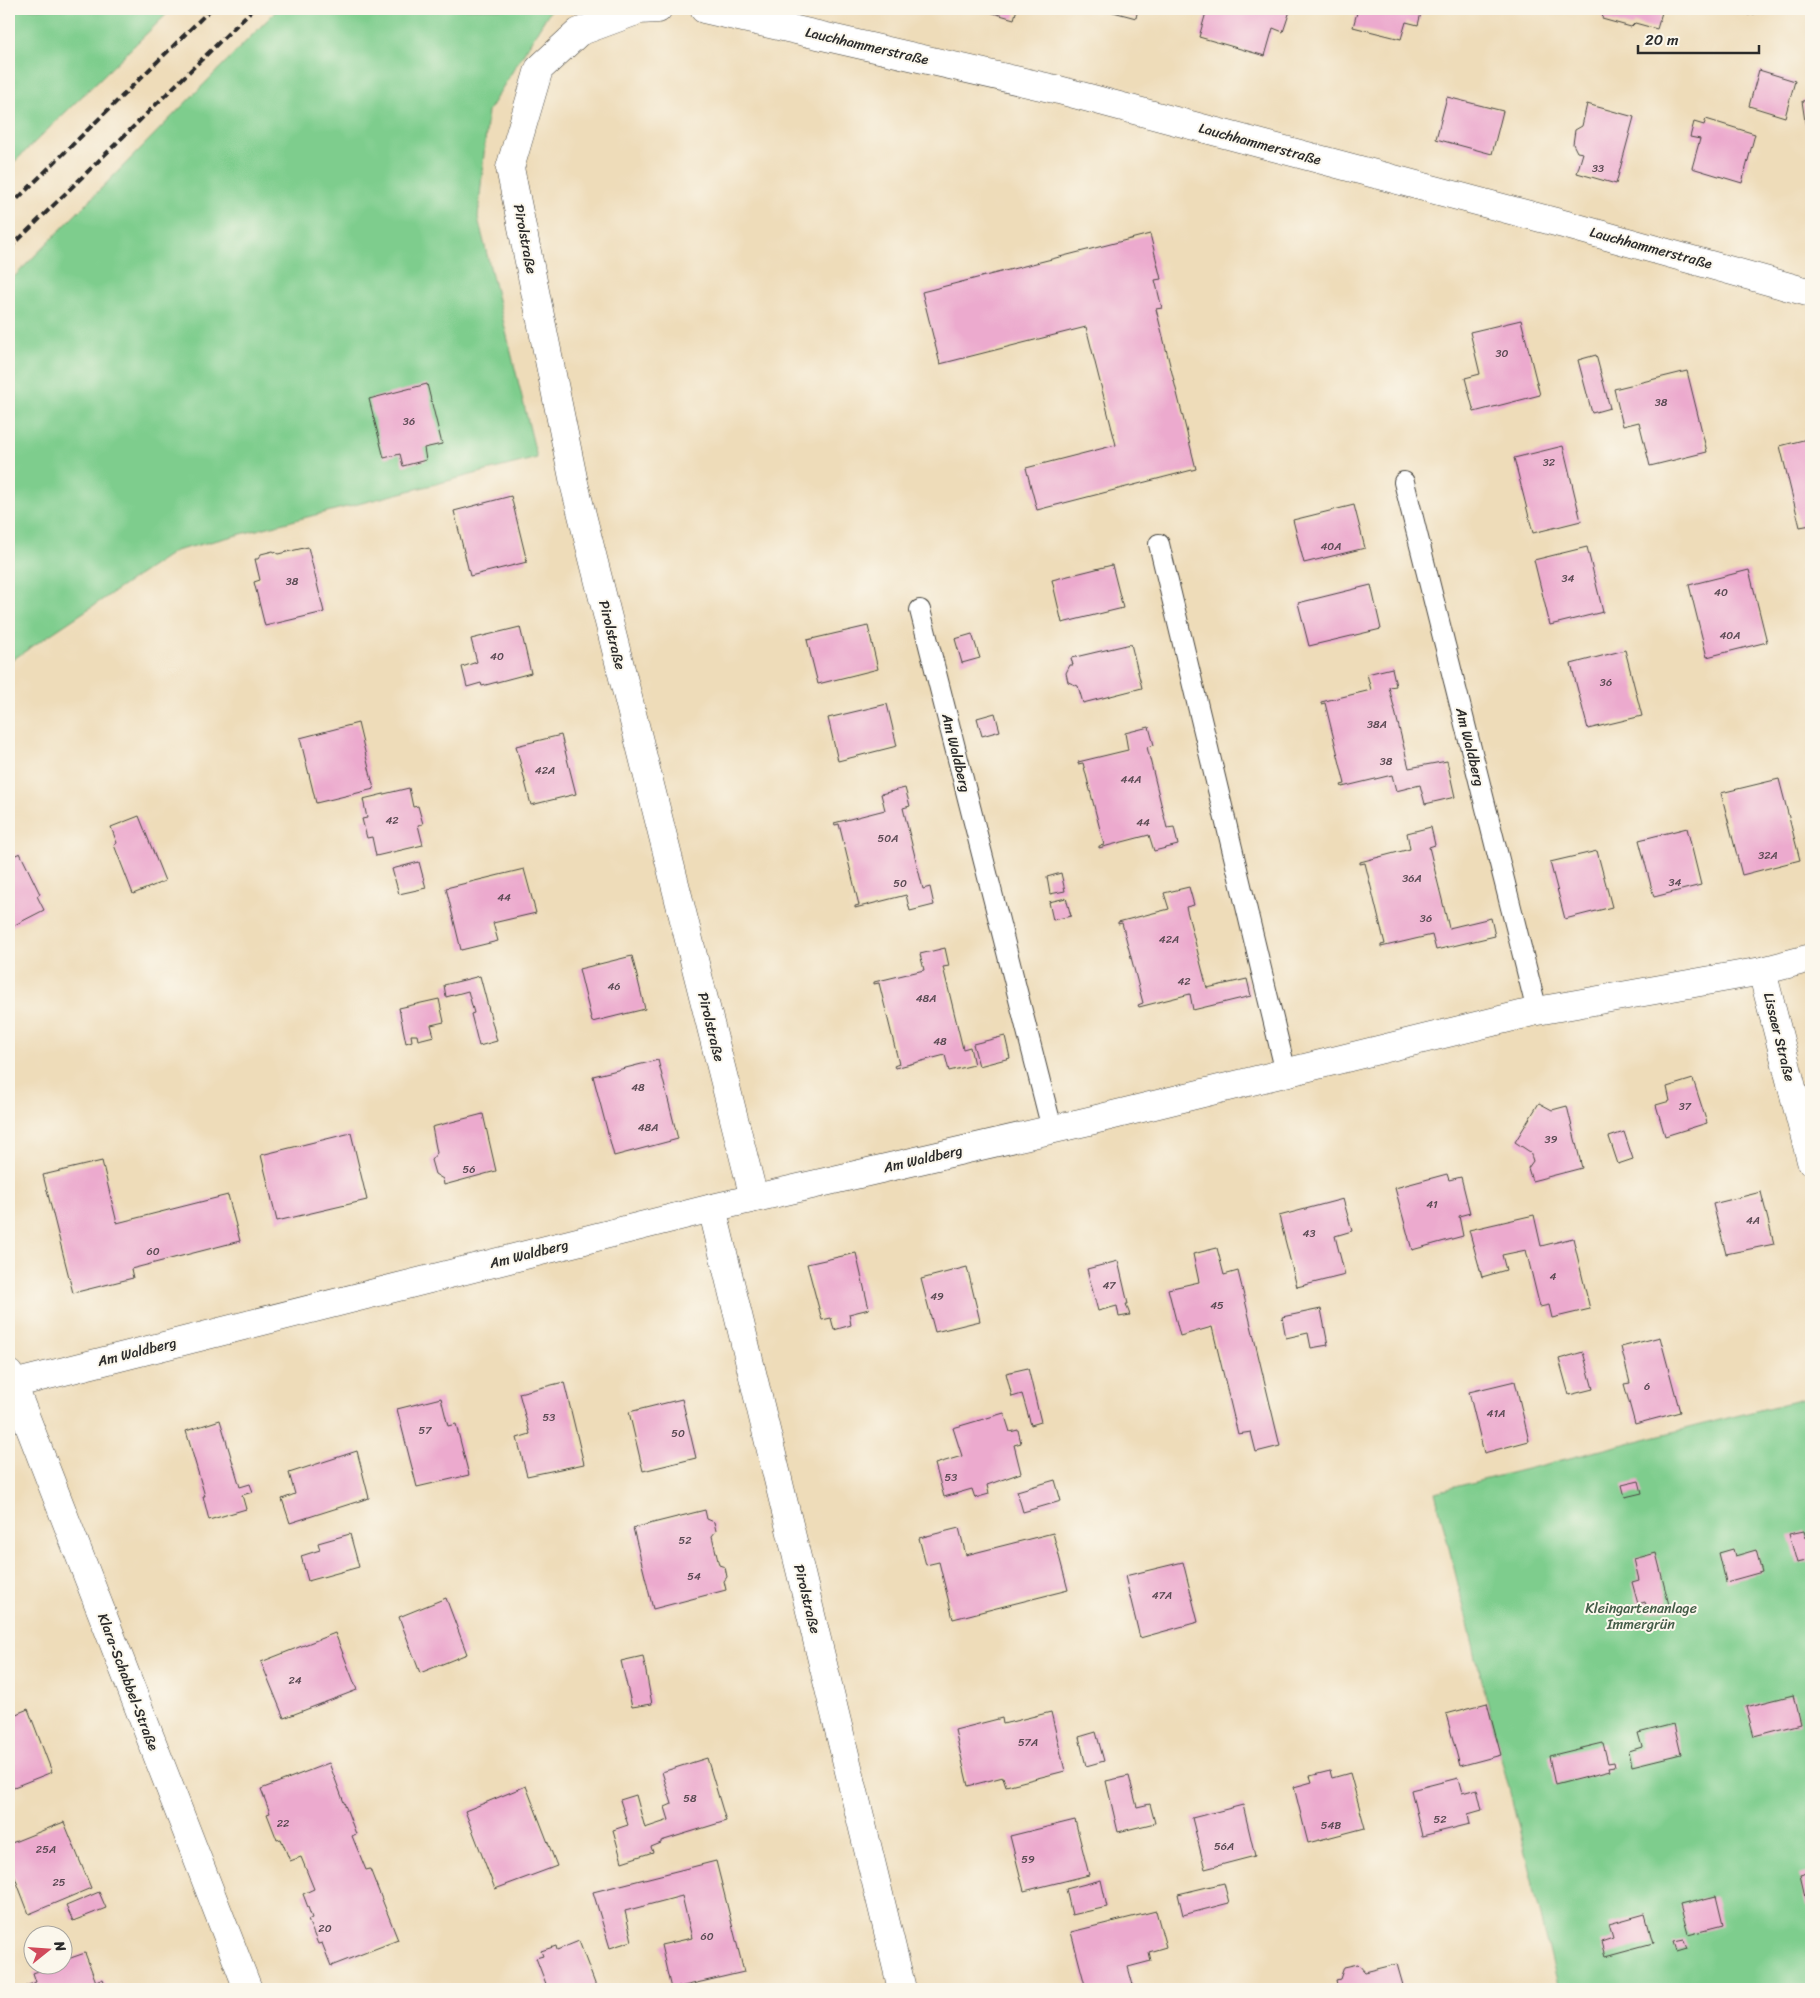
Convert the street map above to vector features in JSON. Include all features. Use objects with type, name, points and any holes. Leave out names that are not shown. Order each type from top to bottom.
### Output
[{"type":"street","name":"Pirolstraße","points":[[658,9],[639,10],[579,32],[539,69],[510,168],[574,484],[754,1198]]},
{"type":"street","name":"Lauchhammerstraße","points":[[704,9],[1059,90],[1811,292]]},
{"type":"street","name":"Am Waldberg","points":[[10,1381],[712,1208],[1052,1129],[1536,1012],[1762,971],[1811,958]]},
{"type":"street","name":"Lissaer Straße","points":[[1762,971],[1811,1161]]},
{"type":"street","name":"Pirolstraße","points":[[712,1208],[902,1989]]},
{"type":"street","name":"Klara-Schabbel-Straße","points":[[10,1381],[248,1989]]},
{"type":"lane","name":"Am Waldberg","points":[[1404,482],[1536,1012]]},
{"type":"lane","points":[[1159,544],[1286,1073]]},
{"type":"lane","name":"Am Waldberg","points":[[920,610],[1052,1129]]},
{"type":"green space","points":[[9,9],[172,9],[9,167]]},
{"type":"green space","points":[[278,9],[551,9],[488,111],[478,218],[537,458],[175,551],[9,662],[9,282]]},
{"type":"green space","name":"Kleingartenanlage Immergrün","points":[[1811,1397],[1811,1989],[1559,1989],[1435,1492]]},
{"type":"building","points":[[979,9],[1017,9],[1014,19]]},
{"type":"building","points":[[1102,9],[1138,9],[1136,18]]},
{"type":"building","points":[[1207,9],[1280,9],[1290,11],[1283,32],[1273,28],[1265,56],[1199,37]]},
{"type":"building","points":[[1358,9],[1422,9],[1418,25],[1406,22],[1401,39],[1353,27]]},
{"type":"building","points":[[1604,9],[1663,9],[1657,29],[1635,23],[1631,27],[1602,19]]},
{"type":"building","points":[[1747,9],[1773,9],[1773,10],[1748,15]]},
{"type":"building","points":[[1759,70],[1795,81],[1785,117],[1749,106]]},
{"type":"building","points":[[1447,97],[1503,111],[1492,154],[1436,139]]},
{"type":"building","points":[[1811,100],[1811,127],[1806,128],[1802,101]]},
{"type":"building","points":[[1587,104],[1634,117],[1616,184],[1577,173],[1583,153],[1577,152],[1573,144],[1575,130],[1582,126]]},
{"type":"building","points":[[1706,119],[1755,134],[1742,183],[1692,168],[1700,139],[1690,137],[1694,122],[1704,125]]},
{"type":"building","points":[[1150,234],[1161,279],[1155,280],[1162,308],[1156,309],[1196,469],[1037,510],[1026,468],[1116,445],[1086,327],[940,364],[922,292]]},
{"type":"building","points":[[1521,320],[1540,395],[1474,412],[1465,378],[1480,374],[1470,332]]},
{"type":"building","points":[[1596,355],[1610,408],[1592,413],[1578,360]]},
{"type":"building","points":[[1687,371],[1707,452],[1650,466],[1639,422],[1623,426],[1614,389]]},
{"type":"building","points":[[427,384],[442,444],[424,448],[426,460],[403,466],[400,454],[384,458],[369,399]]},
{"type":"building","points":[[1811,438],[1811,525],[1800,527],[1780,446]]},
{"type":"building","points":[[1563,446],[1581,521],[1533,533],[1514,458]]},
{"type":"building","points":[[511,496],[527,562],[470,576],[454,511]]},
{"type":"building","points":[[1354,505],[1365,548],[1304,563],[1293,520]]},
{"type":"building","points":[[308,547],[324,612],[265,626],[254,582],[260,580],[255,559],[258,559],[261,554],[273,551],[278,554]]},
{"type":"building","points":[[1587,547],[1603,612],[1550,625],[1534,560]]},
{"type":"building","points":[[1112,565],[1123,608],[1062,623],[1052,580]]},
{"type":"building","points":[[1749,570],[1767,642],[1707,657],[1689,585]]},
{"type":"building","points":[[1371,585],[1381,629],[1309,646],[1298,603]]},
{"type":"building","points":[[868,626],[878,669],[818,684],[807,640]]},
{"type":"building","points":[[520,627],[531,673],[482,686],[481,683],[467,687],[462,667],[477,662],[471,639]]},
{"type":"building","points":[[972,634],[980,658],[962,663],[955,639]]},
{"type":"building","points":[[1131,644],[1142,688],[1083,703],[1078,686],[1068,682],[1066,673],[1070,665],[1073,665],[1071,658]]},
{"type":"building","points":[[1625,650],[1642,716],[1588,729],[1571,664]]},
{"type":"building","points":[[1392,668],[1396,686],[1389,687],[1409,768],[1447,761],[1455,797],[1425,804],[1420,785],[1396,791],[1392,775],[1342,787],[1341,785],[1345,784],[1325,703],[1321,704],[1321,702],[1371,690],[1367,674]]},
{"type":"building","points":[[887,704],[897,746],[838,761],[828,718]]},
{"type":"building","points":[[995,713],[1000,731],[982,736],[977,718]]},
{"type":"building","points":[[358,723],[374,789],[316,803],[300,738]]},
{"type":"building","points":[[1149,727],[1154,745],[1147,747],[1167,828],[1174,827],[1178,845],[1154,851],[1149,835],[1099,848],[1099,846],[1104,845],[1083,763],[1078,764],[1078,762],[1128,750],[1125,733]]},
{"type":"building","points":[[561,735],[576,794],[531,805],[516,746]]},
{"type":"building","points":[[1779,779],[1800,860],[1742,875],[1721,793]]},
{"type":"building","points":[[409,788],[413,807],[418,806],[423,824],[418,825],[423,845],[376,856],[372,837],[367,838],[362,819],[367,818],[363,799]]},
{"type":"building","points":[[905,788],[910,806],[903,808],[923,889],[930,887],[934,905],[910,911],[906,895],[855,908],[855,906],[859,905],[839,824],[835,825],[834,823],[885,810],[881,794]]},
{"type":"building","points":[[139,816],[165,881],[133,894],[114,845],[117,843],[111,827]]},
{"type":"building","points":[[1431,827],[1435,845],[1429,847],[1449,928],[1491,918],[1495,936],[1436,950],[1432,935],[1381,947],[1381,945],[1385,944],[1365,863],[1360,864],[1360,862],[1410,849],[1407,833]]},
{"type":"building","points":[[1687,828],[1701,885],[1654,897],[1639,840]]},
{"type":"building","points":[[1597,851],[1612,907],[1565,919],[1550,862]]},
{"type":"building","points":[[20,853],[40,894],[37,896],[44,910],[9,928],[9,858]]},
{"type":"building","points":[[419,862],[426,888],[399,894],[392,869]]},
{"type":"building","points":[[524,869],[536,913],[493,923],[498,941],[461,950],[446,888]]},
{"type":"building","points":[[1061,873],[1065,891],[1050,894],[1047,877]]},
{"type":"building","points":[[1189,887],[1194,905],[1186,907],[1207,988],[1247,979],[1251,996],[1193,1010],[1190,994],[1139,1007],[1138,1005],[1143,1003],[1122,923],[1118,924],[1118,922],[1169,909],[1164,893]]},
{"type":"building","points":[[1066,898],[1071,916],[1053,920],[1049,902]]},
{"type":"building","points":[[945,948],[949,966],[943,967],[963,1049],[970,1047],[974,1065],[949,1071],[945,1055],[895,1068],[894,1066],[899,1064],[879,983],[874,984],[874,982],[924,970],[920,954]]},
{"type":"building","points":[[632,956],[645,1009],[592,1022],[579,969]]},
{"type":"building","points":[[480,976],[497,1041],[479,1046],[471,1014],[474,1013],[468,991],[446,997],[444,985]]},
{"type":"building","points":[[439,999],[444,1022],[431,1025],[434,1036],[418,1040],[417,1035],[411,1035],[412,1041],[406,1043],[399,1008]]},
{"type":"building","points":[[1005,1036],[1010,1058],[979,1066],[973,1044]]},
{"type":"building","points":[[658,1060],[678,1139],[614,1156],[593,1076]]},
{"type":"building","points":[[1693,1079],[1707,1123],[1665,1136],[1656,1105],[1670,1101],[1667,1087]]},
{"type":"building","points":[[1539,1103],[1552,1110],[1567,1106],[1582,1168],[1532,1181],[1528,1168],[1533,1161],[1530,1152],[1515,1142]]},
{"type":"building","points":[[483,1114],[496,1171],[444,1185],[443,1179],[435,1174],[431,1160],[437,1153],[432,1127]]},
{"type":"building","points":[[1624,1132],[1633,1159],[1618,1164],[1609,1137]]},
{"type":"building","points":[[351,1133],[367,1200],[277,1221],[261,1155]]},
{"type":"building","points":[[102,1161],[117,1223],[228,1195],[240,1241],[131,1269],[133,1278],[73,1293],[43,1175]]},
{"type":"building","points":[[1447,1174],[1449,1180],[1461,1177],[1470,1213],[1459,1216],[1463,1236],[1412,1250],[1395,1188]]},
{"type":"building","points":[[1761,1192],[1774,1244],[1726,1254],[1713,1204]]},
{"type":"building","points":[[1343,1199],[1352,1231],[1335,1236],[1345,1275],[1297,1287],[1279,1216]]},
{"type":"building","points":[[1534,1215],[1541,1246],[1573,1238],[1590,1309],[1552,1318],[1549,1305],[1540,1307],[1526,1250],[1502,1255],[1506,1270],[1482,1277],[1469,1230]]},
{"type":"building","points":[[1217,1248],[1224,1275],[1238,1271],[1280,1446],[1256,1452],[1251,1432],[1238,1434],[1212,1327],[1180,1336],[1168,1289],[1199,1282],[1193,1254]]},
{"type":"building","points":[[856,1253],[869,1309],[849,1314],[851,1325],[834,1330],[831,1318],[822,1320],[807,1264]]},
{"type":"building","points":[[1118,1261],[1128,1304],[1126,1304],[1130,1315],[1119,1317],[1117,1306],[1098,1311],[1087,1269]]},
{"type":"building","points":[[967,1267],[980,1321],[935,1332],[921,1279]]},
{"type":"building","points":[[1321,1309],[1328,1345],[1311,1348],[1308,1333],[1286,1338],[1282,1317]]},
{"type":"building","points":[[1660,1337],[1680,1412],[1635,1424],[1624,1384],[1630,1383],[1621,1347]]},
{"type":"building","points":[[1583,1352],[1593,1389],[1569,1395],[1559,1359]]},
{"type":"building","points":[[1028,1368],[1041,1422],[1031,1425],[1022,1394],[1012,1397],[1006,1373]]},
{"type":"building","points":[[1515,1381],[1529,1441],[1484,1453],[1469,1392]]},
{"type":"building","points":[[564,1382],[584,1464],[527,1476],[517,1438],[530,1434],[519,1393]]},
{"type":"building","points":[[441,1398],[448,1426],[456,1424],[469,1475],[417,1487],[397,1409]]},
{"type":"building","points":[[682,1399],[696,1458],[643,1471],[629,1412]]},
{"type":"building","points":[[1004,1413],[1010,1432],[1018,1430],[1021,1443],[1014,1445],[1021,1473],[987,1485],[989,1494],[975,1498],[972,1489],[944,1497],[935,1464],[962,1456],[953,1428]]},
{"type":"building","points":[[220,1420],[240,1487],[250,1484],[253,1492],[242,1495],[246,1509],[209,1520],[203,1496],[205,1496],[186,1431]]},
{"type":"building","points":[[357,1451],[369,1498],[290,1523],[282,1499],[295,1494],[289,1473]]},
{"type":"building","points":[[1055,1480],[1061,1501],[1023,1512],[1017,1491]]},
{"type":"building","points":[[1639,1481],[1642,1493],[1625,1497],[1622,1485]]},
{"type":"building","points":[[705,1510],[707,1519],[714,1522],[716,1531],[712,1536],[719,1565],[725,1567],[727,1577],[724,1581],[726,1590],[653,1609],[633,1528]]},
{"type":"building","points":[[959,1528],[966,1555],[1053,1533],[1068,1590],[953,1619],[939,1562],[926,1565],[919,1538]]},
{"type":"building","points":[[1804,1531],[1806,1538],[1811,1536],[1811,1560],[1797,1563],[1789,1534]]},
{"type":"building","points":[[350,1534],[359,1567],[308,1581],[301,1556],[320,1550],[318,1543]]},
{"type":"building","points":[[1733,1549],[1735,1556],[1756,1550],[1762,1572],[1726,1582],[1719,1553]]},
{"type":"building","points":[[1656,1553],[1670,1609],[1648,1613],[1645,1602],[1638,1604],[1632,1582],[1639,1580],[1634,1559]]},
{"type":"building","points":[[1183,1562],[1198,1622],[1140,1638],[1125,1576]]},
{"type":"building","points":[[446,1598],[467,1654],[420,1673],[399,1617]]},
{"type":"building","points":[[335,1633],[357,1690],[284,1718],[261,1662]]},
{"type":"building","points":[[643,1656],[652,1704],[632,1707],[621,1661]]},
{"type":"building","points":[[1793,1695],[1800,1724],[1754,1736],[1746,1707]]},
{"type":"building","points":[[1487,1703],[1501,1755],[1460,1766],[1446,1714]]},
{"type":"building","points":[[28,1709],[52,1772],[9,1789],[9,1717]]},
{"type":"building","points":[[1051,1712],[1065,1771],[1006,1786],[1003,1777],[968,1786],[955,1730],[1002,1718],[1003,1724]]},
{"type":"building","points":[[1674,1724],[1681,1754],[1632,1766],[1629,1751],[1642,1747],[1638,1733]]},
{"type":"building","points":[[1096,1732],[1104,1761],[1086,1766],[1079,1737]]},
{"type":"building","points":[[1603,1743],[1608,1763],[1614,1762],[1615,1767],[1609,1768],[1610,1771],[1555,1785],[1549,1756]]},
{"type":"building","points":[[707,1758],[726,1821],[661,1841],[661,1843],[651,1847],[653,1852],[622,1862],[613,1830],[628,1825],[620,1800],[636,1795],[645,1828],[669,1820],[665,1807],[672,1804],[662,1772]]},
{"type":"building","points":[[329,1763],[356,1834],[352,1836],[366,1870],[370,1869],[398,1940],[331,1966],[322,1943],[318,1944],[308,1920],[312,1918],[303,1894],[314,1889],[301,1857],[290,1861],[281,1839],[277,1840],[267,1814],[270,1813],[261,1789]]},
{"type":"building","points":[[1330,1771],[1332,1778],[1350,1773],[1365,1828],[1308,1843],[1294,1787],[1312,1782],[1310,1776]]},
{"type":"building","points":[[1129,1776],[1137,1807],[1150,1804],[1155,1823],[1118,1832],[1106,1781]]},
{"type":"building","points":[[1458,1778],[1462,1793],[1477,1789],[1482,1810],[1468,1814],[1470,1824],[1422,1836],[1411,1790]]},
{"type":"building","points":[[526,1786],[557,1866],[495,1889],[465,1811]]},
{"type":"building","points":[[1243,1805],[1255,1856],[1205,1869],[1192,1818]]},
{"type":"building","points":[[1075,1820],[1089,1875],[1024,1891],[1010,1836]]},
{"type":"building","points":[[64,1822],[91,1888],[29,1914],[9,1862],[9,1844]]},
{"type":"building","points":[[716,1861],[744,1972],[671,1989],[661,1945],[692,1938],[682,1896],[625,1911],[632,1941],[610,1948],[593,1892]]},
{"type":"building","points":[[1811,1872],[1811,1904],[1807,1905],[1800,1875]]},
{"type":"building","points":[[1101,1880],[1107,1907],[1072,1915],[1066,1889]]},
{"type":"building","points":[[1224,1883],[1229,1903],[1183,1915],[1178,1894]]},
{"type":"building","points":[[99,1892],[106,1908],[73,1921],[66,1906]]},
{"type":"building","points":[[1716,1896],[1723,1925],[1688,1934],[1680,1905]]},
{"type":"building","points":[[1156,1911],[1166,1947],[1149,1952],[1151,1961],[1128,1967],[1134,1989],[1086,1989],[1071,1932]]},
{"type":"building","points":[[1645,1914],[1653,1943],[1605,1956],[1601,1942],[1613,1938],[1609,1924]]},
{"type":"building","points":[[1684,1940],[1687,1948],[1677,1951],[1674,1942]]},
{"type":"building","points":[[579,1941],[597,1989],[548,1989],[536,1958],[543,1956],[541,1951],[556,1946],[557,1950]]},
{"type":"building","points":[[85,1953],[96,1982],[103,1979],[107,1989],[19,1989],[36,1982],[34,1976],[72,1976],[72,1958]]},
{"type":"building","points":[[1358,1964],[1365,1972],[1397,1964],[1404,1989],[1338,1989],[1336,1980],[1340,1979],[1344,1967]]},
{"type":"railway","points":[[9,207],[211,9]]},
{"type":"railway","points":[[9,249],[253,9]]}]
